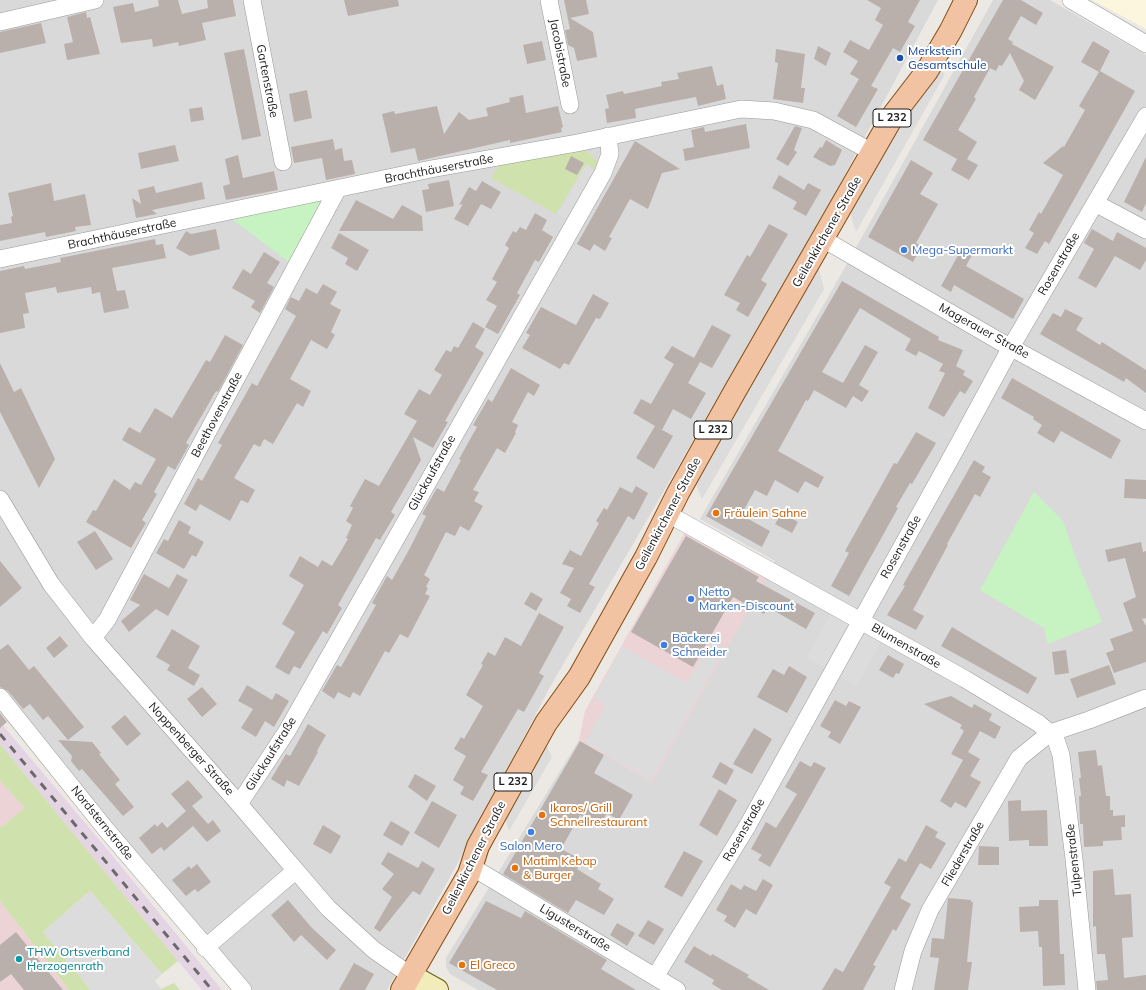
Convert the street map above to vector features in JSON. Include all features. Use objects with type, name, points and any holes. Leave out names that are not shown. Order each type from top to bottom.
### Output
[{"type":"main road","name":"Geilenkirchener Straße","points":[[406,983],[472,866],[478,846],[546,723],[579,678],[621,604],[682,486],[872,152],[894,114],[927,71],[951,30],[966,0]]},
{"type":"main road","points":[[406,983],[437,990]]},
{"type":"street","points":[[0,22],[54,4],[95,0]]},
{"type":"street","name":"Gartenstraße","points":[[252,0],[283,162]]},
{"type":"street","name":"Jacobistraße","points":[[549,0],[570,105]]},
{"type":"street","points":[[1071,0],[1146,44]]},
{"type":"street","name":"Brachthäuserstraße","points":[[0,259],[337,190],[431,169],[608,136],[741,109],[774,111],[812,120],[872,152]]},
{"type":"street","name":"Rosenstraße","points":[[655,977],[748,825],[1011,347],[1146,116]]},
{"type":"street","name":"Glückaufstraße","points":[[239,804],[287,731],[603,173],[610,154],[608,136]]},
{"type":"street","name":"Beethovenstraße","points":[[93,638],[111,613],[337,190]]},
{"type":"street","points":[[1095,203],[1146,230]]},
{"type":"street","name":"Magerauer Straße","points":[[823,239],[1011,347],[1146,421]]},
{"type":"street","name":"Noppenberger Straße","points":[[0,499],[51,584],[93,638],[328,908],[374,950],[406,983]]},
{"type":"street","name":"Blumenstraße","points":[[668,514],[861,620],[1009,705],[1038,723],[1050,733]]},
{"type":"street","name":"Nordsternstraße","points":[[0,697],[104,827],[205,948],[243,990]]},
{"type":"street","points":[[1050,733],[1146,698]]},
{"type":"street","name":"Fliederstraße","points":[[903,990],[913,951],[930,910],[1019,758],[1050,733]]},
{"type":"street","name":"Tulpenstraße","points":[[1050,733],[1056,740],[1061,755],[1074,859],[1087,990]]},
{"type":"street","name":"Ligusterstraße","points":[[472,866],[677,990]]},
{"type":"street","points":[[205,948],[295,871]]},
{"type":"shaded area","points":[[0,0],[938,0],[814,232],[550,687],[455,868],[387,990],[248,990],[160,886],[0,688]]},
{"type":"shaded area","points":[[993,0],[1050,0],[1146,55],[1146,990],[478,990],[450,974],[446,967],[446,958],[579,740],[652,782],[775,561],[700,519],[847,264]]},
{"type":"shaded area","points":[[1092,0],[1146,0],[1146,29],[1120,15]]},
{"type":"shaded area","points":[[935,67],[945,74],[856,232],[849,209],[901,118],[906,116]]},
{"type":"shaded area","points":[[586,165],[598,172],[570,221],[557,214]]},
{"type":"shaded area","points":[[818,266],[824,289],[702,499],[694,480]]},
{"type":"shaded area","points":[[685,532],[766,579],[652,782],[579,740],[585,711]]},
{"type":"shaded area","points":[[831,613],[882,641],[857,686],[806,658]]},
{"type":"shaded area","points":[[712,641],[725,648],[651,780],[585,742],[605,705],[594,698],[622,646],[687,683]]},
{"type":"shaded area","points":[[0,722],[102,843],[222,990],[202,990],[0,744]]},
{"type":"shaded area","points":[[545,742],[552,757],[509,831],[504,813]]},
{"type":"shaded area","points":[[0,781],[25,808],[0,828]]},
{"type":"shaded area","points":[[90,891],[162,974],[155,981],[161,989],[91,990],[43,932]]},
{"type":"shaded area","name":"THW Ortsverband Herzogenrath","points":[[0,901],[69,990],[0,990]]},
{"type":"green space","points":[[577,147],[589,153],[600,164],[598,171],[586,164],[556,214],[491,178],[501,162]]},
{"type":"green space","points":[[333,193],[294,266],[228,216]]},
{"type":"green space","points":[[1034,492],[1063,521],[1074,553],[1102,622],[1048,644],[1044,628],[980,590]]},
{"type":"green space","points":[[0,744],[178,961],[162,974],[90,891],[43,932],[91,990],[69,990],[0,901],[0,828],[25,808],[0,781]]},
{"type":"green space","points":[[174,983],[180,990],[159,990],[161,989]]},
{"type":"building","points":[[158,0],[178,0],[182,14],[208,8],[207,0],[233,0],[236,16],[202,23],[206,40],[179,46],[178,42],[153,47],[152,39],[121,43],[113,7],[133,3],[135,12],[159,6]]},
{"type":"building","points":[[344,0],[398,0],[399,6],[348,16]]},
{"type":"building","points":[[564,0],[586,0],[589,14],[570,18],[593,32],[597,57],[577,61],[574,48],[568,45],[565,30],[570,29]]},
{"type":"building","points":[[867,0],[920,0],[908,22],[915,26],[900,52],[893,48],[871,86],[878,89],[856,127],[837,116],[859,79],[850,74],[858,61],[843,52],[850,40],[869,50],[883,25],[875,20],[881,8]]},
{"type":"building","points":[[1003,0],[1021,0],[1043,13],[1036,25],[1021,16],[1008,39],[1013,42],[1012,44],[1054,67],[1035,100],[1019,90],[1024,81],[1010,53],[1002,66],[999,65],[996,71],[990,68],[974,97],[976,99],[958,130],[977,142],[967,159],[978,165],[969,180],[951,170],[957,159],[923,140]]},
{"type":"building","points":[[86,12],[87,18],[90,17],[100,54],[67,60],[64,44],[73,42],[67,17]]},
{"type":"building","points":[[41,23],[46,43],[0,53],[0,32]]},
{"type":"building","points":[[542,41],[546,60],[527,64],[523,45]]},
{"type":"building","points":[[1093,41],[1110,51],[1100,71],[1135,91],[1049,244],[1045,241],[1037,254],[1025,248],[1034,233],[1029,230],[1039,212],[1041,214],[1063,175],[1043,163],[1063,146],[1064,147],[1085,110],[1079,106],[1099,72],[1081,62]]},
{"type":"building","points":[[818,46],[831,53],[826,66],[814,59]]},
{"type":"building","points":[[244,49],[261,136],[242,140],[224,53]]},
{"type":"building","points":[[776,49],[805,54],[801,88],[805,88],[803,103],[773,99],[778,63],[775,62]]},
{"type":"building","points":[[712,66],[717,86],[723,84],[726,99],[698,106],[696,97],[654,105],[635,109],[636,118],[607,123],[605,109],[609,108],[606,95],[623,91],[624,94],[662,86],[661,82],[679,79],[677,73]]},
{"type":"building","points":[[307,90],[312,118],[294,122],[289,94]]},
{"type":"building","points":[[523,95],[526,113],[558,106],[563,127],[561,128],[562,132],[510,143],[510,140],[418,161],[415,148],[391,153],[382,114],[394,111],[395,114],[437,106],[444,134],[459,112],[469,120],[488,116],[486,108],[510,102],[509,98]]},
{"type":"building","points":[[202,107],[204,120],[191,122],[189,109]]},
{"type":"building","points":[[746,124],[750,148],[685,161],[683,149],[694,147],[691,130],[704,127],[705,132]]},
{"type":"building","points":[[795,126],[802,128],[794,150],[797,152],[788,166],[776,159]]},
{"type":"building","points":[[333,139],[335,150],[342,148],[344,161],[352,160],[355,174],[326,180],[322,158],[294,163],[291,147]]},
{"type":"building","points":[[826,140],[842,150],[835,165],[830,166],[813,157],[820,147],[822,148]]},
{"type":"building","points":[[635,141],[680,169],[662,173],[648,209],[630,199],[609,237],[612,238],[605,251],[594,244],[590,251],[577,244]]},
{"type":"building","points":[[175,145],[179,161],[141,169],[138,153]]},
{"type":"building","points":[[238,155],[243,178],[274,171],[278,190],[226,200],[223,186],[230,184],[225,159]]},
{"type":"building","points":[[571,156],[584,163],[577,175],[565,169]]},
{"type":"building","points":[[1146,157],[1146,203],[1142,212],[1124,202]]},
{"type":"building","points":[[911,160],[933,173],[920,194],[938,204],[916,243],[922,246],[913,262],[868,237]]},
{"type":"building","points":[[779,175],[804,190],[808,183],[821,190],[806,216],[793,209],[797,202],[772,188]]},
{"type":"building","points":[[449,180],[454,206],[426,212],[422,190],[429,189],[428,184]]},
{"type":"building","points":[[482,181],[501,192],[491,209],[481,204],[468,226],[454,219],[463,204],[459,205],[469,187],[476,191]]},
{"type":"building","points":[[202,182],[205,199],[152,210],[157,214],[136,218],[132,198],[141,204],[138,190],[154,186],[156,193]]},
{"type":"building","points":[[51,183],[54,201],[85,194],[91,225],[75,227],[76,231],[46,237],[45,232],[0,241],[0,225],[12,223],[11,217],[13,216],[8,193]]},
{"type":"building","points":[[356,200],[393,219],[402,205],[422,216],[423,231],[339,231]]},
{"type":"building","points":[[535,213],[547,220],[542,230],[553,237],[539,262],[535,260],[517,293],[520,295],[498,334],[485,327],[497,306],[486,300],[497,282],[492,279],[509,248],[505,245],[513,231],[516,233],[520,227],[526,230]]},
{"type":"building","points":[[769,224],[788,234],[761,280],[767,284],[748,317],[736,310],[740,303],[724,295],[747,255],[750,257]]},
{"type":"building","points":[[216,229],[220,249],[190,256],[176,248],[186,231],[191,234]]},
{"type":"building","points":[[1092,229],[1113,241],[1117,232],[1146,248],[1146,260],[1140,270],[1115,256],[1096,288],[1078,278],[1094,249],[1084,243]]},
{"type":"building","points":[[339,233],[369,250],[357,271],[345,264],[348,258],[331,248]]},
{"type":"building","points":[[155,239],[156,245],[163,244],[166,258],[112,268],[117,291],[125,290],[129,308],[104,313],[100,292],[92,294],[91,287],[57,293],[56,287],[25,293],[29,313],[23,314],[25,328],[0,333],[0,271],[24,266],[25,269],[61,262],[60,258]]},
{"type":"building","points":[[961,250],[972,255],[966,266],[1024,299],[1013,319],[954,285],[951,292],[941,286]]},
{"type":"building","points":[[264,252],[280,262],[267,283],[274,287],[260,313],[251,307],[255,301],[232,288],[243,269],[251,274]]},
{"type":"building","points":[[842,281],[939,337],[938,340],[963,350],[956,366],[965,371],[963,375],[973,381],[965,394],[960,391],[944,417],[928,408],[945,373],[939,371],[943,364],[919,351],[916,356],[905,350],[911,339],[860,308],[822,372],[843,383],[865,345],[878,352],[859,385],[869,391],[862,402],[853,396],[846,408],[814,390],[808,401],[806,400],[778,451],[824,477],[818,488],[805,481],[798,493],[775,480],[767,496],[755,490],[741,515],[770,531],[762,547],[706,516]]},
{"type":"building","points":[[323,284],[337,292],[330,304],[341,310],[331,332],[335,335],[327,349],[311,340],[290,379],[311,391],[303,407],[297,403],[273,444],[264,439],[260,447],[254,444],[234,478],[255,490],[248,503],[241,500],[230,521],[200,504],[196,511],[184,504],[198,478],[202,481],[222,445],[218,443],[252,383],[257,386],[296,316],[285,309],[291,297],[299,301],[306,288],[317,294]]},
{"type":"building","points":[[593,294],[609,303],[600,319],[596,318],[569,365],[564,363],[560,369],[522,348],[530,335],[526,333],[541,307],[576,325]]},
{"type":"building","points":[[1065,309],[1083,318],[1076,330],[1100,345],[1102,342],[1146,370],[1146,393],[1126,378],[1124,382],[1040,334],[1053,313],[1061,317]]},
{"type":"building","points":[[473,322],[485,329],[475,347],[484,353],[445,421],[448,422],[433,448],[413,437],[421,460],[391,512],[395,515],[380,540],[376,538],[338,605],[342,608],[327,634],[323,631],[300,669],[294,666],[289,675],[275,667],[295,632],[282,624],[304,585],[289,576],[300,556],[318,567],[322,560],[332,566],[348,539],[346,538],[352,525],[346,521],[353,508],[350,506],[365,479],[379,486],[417,421],[404,414],[419,389],[430,395],[442,375],[434,370],[446,350],[451,352],[454,346],[458,348]]},
{"type":"building","points":[[712,325],[731,335],[712,368],[700,362],[688,383],[706,393],[691,419],[673,409],[662,430],[673,436],[654,469],[636,458],[655,426],[633,413],[641,399],[651,404],[674,364],[664,358],[672,346],[694,358]]},
{"type":"building","points":[[225,335],[243,345],[218,392],[216,391],[186,443],[189,445],[175,470],[168,466],[154,492],[157,494],[142,520],[146,523],[131,548],[86,522],[93,510],[96,511],[114,479],[130,490],[135,482],[141,485],[156,459],[122,440],[129,427],[140,433],[155,408],[172,418],[206,360],[210,362]]},
{"type":"building","points":[[0,363],[14,392],[21,388],[55,459],[39,488],[0,412]]},
{"type":"building","points":[[511,368],[540,385],[534,396],[528,392],[512,422],[518,425],[515,432],[516,433],[505,453],[497,448],[473,490],[479,492],[474,501],[483,506],[469,531],[460,526],[455,536],[446,532],[424,575],[430,579],[426,587],[428,588],[425,594],[430,596],[408,638],[400,634],[389,653],[385,651],[360,696],[353,692],[350,698],[338,692],[334,699],[322,691],[337,665],[341,667],[376,605],[372,603],[387,576],[392,580],[426,516],[422,514],[437,488],[444,492],[461,460],[459,459],[477,427],[473,425],[488,399],[492,402]]},
{"type":"building","points":[[1012,378],[1121,440],[1111,459],[1061,431],[1054,443],[1037,433],[1042,425],[1033,419],[1034,417],[1001,398]]},
{"type":"building","points":[[916,432],[936,443],[912,484],[910,483],[896,507],[898,508],[849,596],[831,586],[849,553],[845,551],[894,463],[897,464]]},
{"type":"building","points":[[974,460],[985,467],[982,472],[991,477],[980,497],[975,494],[913,610],[924,616],[916,630],[887,615],[905,586],[903,585]]},
{"type":"building","points":[[1125,479],[1146,480],[1146,499],[1124,498]]},
{"type":"building","points":[[636,486],[648,493],[634,520],[628,516],[589,584],[595,587],[580,613],[567,606],[571,599],[560,593],[574,568],[562,564],[570,550],[581,556],[599,523],[596,521],[604,508],[607,510],[620,487],[632,493]]},
{"type":"building","points":[[782,513],[798,522],[792,533],[775,524]]},
{"type":"building","points":[[179,520],[191,527],[188,533],[204,542],[196,557],[192,555],[184,569],[156,553],[164,539],[168,541]]},
{"type":"building","points":[[95,531],[113,559],[96,570],[77,542]]},
{"type":"building","name":"Netto Marken-Discount","points":[[686,536],[759,577],[756,581],[815,613],[806,629],[771,609],[770,611],[767,609],[764,614],[733,597],[693,667],[631,632]]},
{"type":"building","points":[[1141,542],[1143,552],[1146,551],[1146,618],[1143,619],[1141,617],[1146,626],[1146,662],[1114,673],[1106,653],[1114,650],[1110,639],[1133,631],[1123,603],[1136,597],[1125,558],[1108,562],[1105,550]]},
{"type":"building","points":[[0,561],[22,588],[0,607]]},
{"type":"building","points":[[144,574],[169,588],[177,574],[188,580],[168,616],[156,609],[129,632],[121,621],[140,605],[130,600]]},
{"type":"building","points":[[531,592],[543,599],[536,611],[524,604]]},
{"type":"building","points":[[539,613],[564,627],[539,673],[544,676],[524,712],[518,709],[481,772],[488,775],[473,801],[460,794],[464,787],[453,780],[466,756],[454,749],[461,737],[464,739],[483,706],[466,695],[483,665],[481,664],[488,652],[495,656],[505,637],[521,646]]},
{"type":"building","points":[[952,627],[1037,678],[1028,694],[941,646]]},
{"type":"building","points":[[172,629],[200,646],[188,668],[200,675],[194,686],[167,670],[170,665],[156,657]]},
{"type":"building","points":[[60,636],[68,646],[54,658],[46,648]]},
{"type":"building","points":[[8,644],[29,670],[34,666],[84,727],[68,740],[48,716],[43,720],[30,704],[23,709],[8,691],[0,687],[0,650]]},
{"type":"building","points":[[1066,650],[1069,673],[1055,675],[1052,652]]},
{"type":"building","points":[[888,655],[904,664],[899,674],[896,673],[893,678],[879,670]]},
{"type":"building","points":[[1109,665],[1116,684],[1077,698],[1070,679]]},
{"type":"building","points":[[789,666],[807,677],[787,713],[757,697],[773,669],[784,675]]},
{"type":"building","points":[[247,685],[272,700],[276,693],[289,701],[274,727],[265,721],[256,737],[241,728],[253,709],[238,701]]},
{"type":"building","points":[[202,687],[217,704],[202,717],[187,699]]},
{"type":"building","points":[[951,696],[972,708],[974,704],[992,714],[989,720],[1001,727],[995,739],[980,731],[968,752],[980,759],[970,776],[981,782],[966,808],[955,802],[951,808],[940,801],[963,760],[951,754],[964,731],[960,728],[962,725],[924,704]]},
{"type":"building","points":[[835,700],[846,706],[849,701],[861,707],[840,744],[828,737],[831,732],[820,726]]},
{"type":"building","points":[[0,713],[7,722],[0,728]]},
{"type":"building","points":[[125,715],[141,734],[127,746],[111,727]]},
{"type":"building","points":[[308,724],[326,735],[299,786],[287,780],[284,787],[271,779],[286,754],[290,756]]},
{"type":"building","points":[[754,728],[772,739],[752,774],[733,764]]},
{"type":"building","points":[[58,740],[92,742],[101,753],[99,754],[120,780],[115,784],[134,807],[123,816],[82,769],[79,771],[71,761],[72,756]]},
{"type":"building","points":[[580,741],[604,755],[594,773],[633,795],[619,820],[607,813],[599,826],[580,815],[561,849],[582,860],[577,869],[601,884],[598,889],[614,899],[604,915],[576,900],[568,913],[503,874]]},
{"type":"building","points":[[1096,750],[1098,766],[1102,765],[1106,796],[1110,796],[1110,810],[1113,810],[1113,816],[1125,815],[1125,827],[1121,827],[1122,840],[1103,841],[1103,846],[1084,847],[1083,824],[1080,824],[1079,796],[1081,796],[1079,778],[1081,778],[1078,752]]},
{"type":"building","points":[[800,761],[811,767],[814,762],[826,768],[770,867],[758,860],[762,855],[751,849],[766,822],[776,828],[797,794],[785,787]]},
{"type":"building","points":[[720,762],[734,770],[726,785],[712,777]]},
{"type":"building","points":[[415,774],[436,786],[427,801],[408,787]]},
{"type":"building","points":[[188,780],[203,797],[192,806],[208,824],[213,820],[221,831],[207,842],[193,826],[164,851],[161,847],[152,854],[139,838],[155,824],[157,827],[162,822],[167,828],[186,811],[171,794]]},
{"type":"building","points":[[719,789],[737,800],[717,836],[699,825]]},
{"type":"building","points":[[1021,800],[1021,811],[1047,810],[1048,846],[1029,846],[1029,840],[1009,841],[1008,801]]},
{"type":"building","points":[[432,801],[457,815],[439,848],[414,833]]},
{"type":"building","points":[[391,821],[410,832],[402,846],[383,835]]},
{"type":"building","points":[[323,825],[341,836],[331,854],[313,844]]},
{"type":"building","points":[[926,825],[938,832],[935,837],[946,843],[931,869],[920,863],[900,898],[911,904],[896,931],[893,929],[873,965],[876,966],[863,990],[822,990],[835,968],[843,972],[891,887],[884,883],[899,858],[906,862]]},
{"type":"building","points":[[979,846],[999,847],[999,865],[978,865]]},
{"type":"building","points":[[684,851],[703,861],[682,897],[664,887]]},
{"type":"building","points":[[388,852],[418,868],[422,861],[435,869],[420,895],[413,891],[380,932],[374,928],[392,897],[382,889],[394,874],[381,864]]},
{"type":"building","points":[[197,864],[211,882],[198,892],[195,889],[186,896],[172,880],[189,866],[191,869]]},
{"type":"building","points":[[1113,869],[1115,895],[1131,894],[1133,937],[1122,938],[1124,978],[1146,975],[1146,990],[1097,990],[1096,981],[1108,980],[1105,954],[1097,954],[1096,926],[1093,927],[1093,871]]},
{"type":"building","points":[[763,879],[773,885],[756,915],[746,909],[735,928],[724,921],[727,916],[716,910],[731,884],[741,890],[744,885],[756,891]]},
{"type":"building","points":[[948,898],[971,900],[971,902],[973,902],[967,962],[972,962],[968,990],[934,990],[939,958],[930,957],[932,938],[944,939]]},
{"type":"building","points":[[288,900],[312,928],[336,950],[327,960],[301,935],[294,942],[271,915]]},
{"type":"building","points":[[1039,900],[1058,900],[1060,954],[1064,954],[1065,985],[1043,986],[1042,947],[1039,947],[1038,931],[1020,932],[1019,907],[1039,906]]},
{"type":"building","points":[[486,901],[521,918],[525,911],[607,960],[601,969],[636,990],[497,990],[449,963]]},
{"type":"building","points":[[648,920],[664,929],[654,945],[638,936]]},
{"type":"building","points":[[617,923],[635,933],[627,946],[610,935]]},
{"type":"building","name":"THW Ortsverband Herzogenrath","points":[[16,932],[63,990],[24,990],[11,974],[0,982],[0,945]]},
{"type":"building","points":[[694,946],[711,956],[712,954],[749,975],[747,977],[769,990],[722,990],[712,984],[714,980],[684,962]]},
{"type":"building","points":[[354,963],[374,974],[365,990],[339,990]]},
{"type":"railway","points":[[0,734],[212,990]]},
{"type":"place","name":"Merkstein Gesamtschule","points":[[900,58]]},
{"type":"place","name":"Mega-Supermarkt","points":[[904,250]]},
{"type":"place","name":"Fräulein Sahne","points":[[716,513]]},
{"type":"place","name":"Netto Marken-Discount","points":[[691,599]]},
{"type":"place","name":"Bäckerei Schneider","points":[[664,645]]},
{"type":"place","name":"Ikaros/ Grill Schnellrestaurant","points":[[542,815]]},
{"type":"place","name":"Salon Mero","points":[[531,832]]},
{"type":"place","name":"Matim Kebap & Burger","points":[[515,868]]},
{"type":"place","name":"THW Ortsverband Herzogenrath","points":[[19,959]]},
{"type":"place","name":"El Greco","points":[[462,965]]}]
